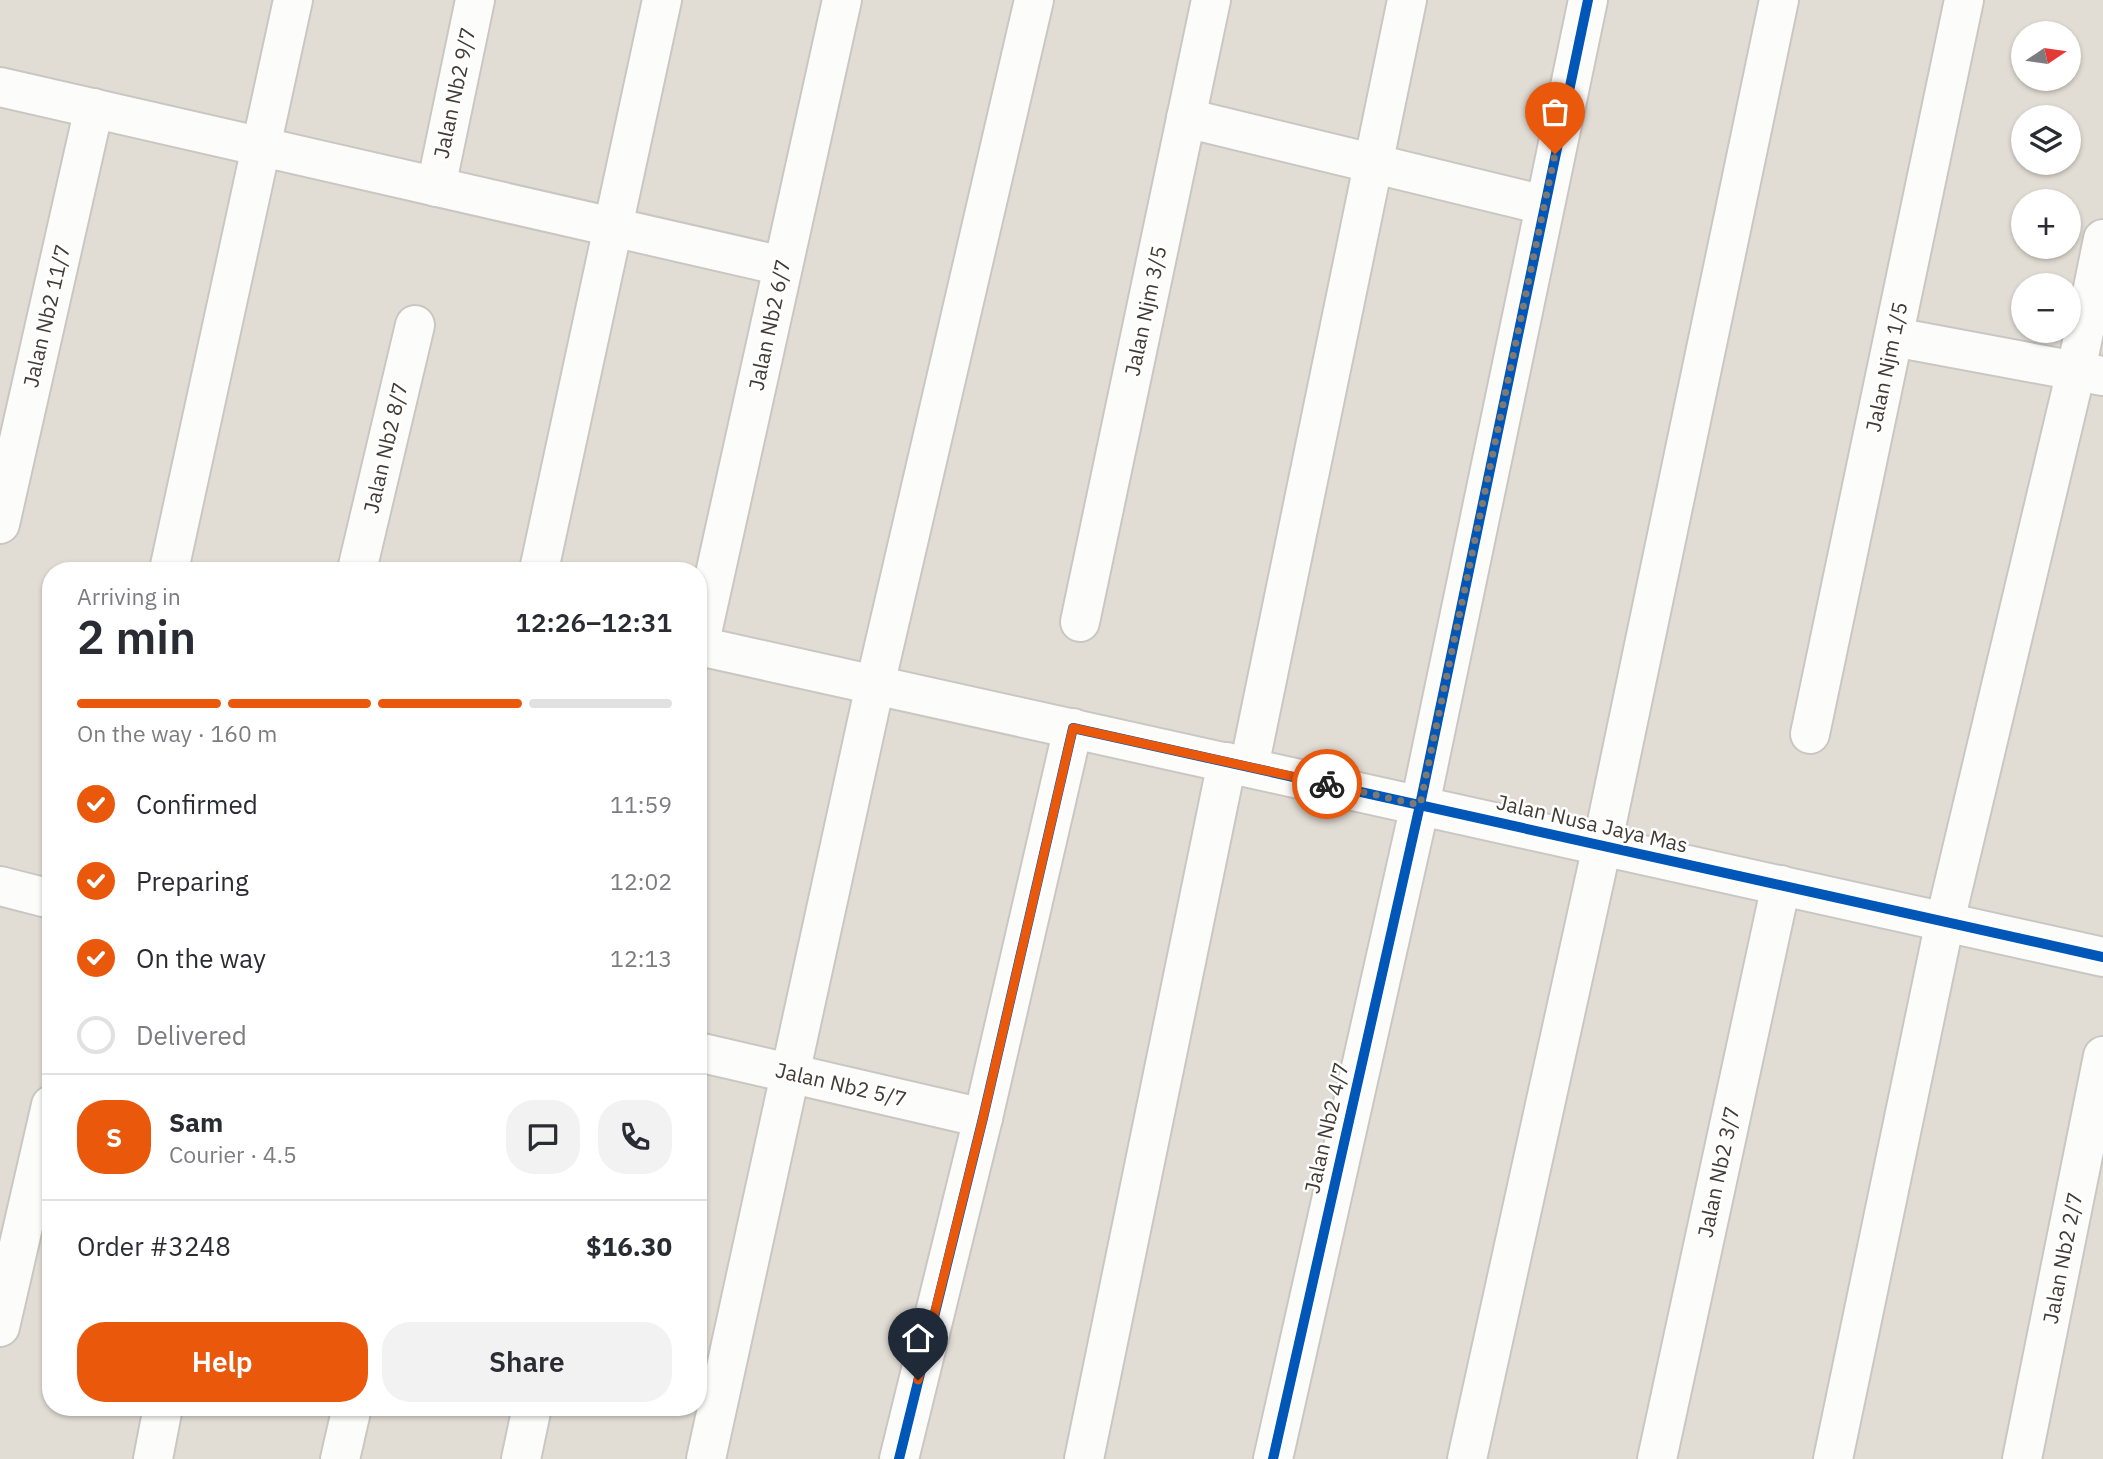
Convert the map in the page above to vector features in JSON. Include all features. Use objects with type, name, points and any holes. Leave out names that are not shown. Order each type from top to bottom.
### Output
[{"type":"street","points":[[171,562],[292,0]]},
{"type":"street","name":"Jalan Nb2 9/7","points":[[436,187],[475,0]]},
{"type":"street","points":[[541,562],[662,0]]},
{"type":"street","name":"Jalan Nb2 6/7","points":[[707,612],[842,0]]},
{"type":"street","points":[[706,1459],[875,685],[1034,0]]},
{"type":"street","name":"Jalan Njm 3/5","points":[[1080,622],[1211,0]]},
{"type":"street","points":[[1083,1459],[1373,164],[1407,0]]},
{"type":"street","name":"Jalan Nb2 4/7","points":[[1273,1459],[1420,805],[1588,0]]},
{"type":"street","points":[[1467,1459],[1602,846],[1779,0]]},
{"type":"street","name":"Jalan Njm 1/5","points":[[1810,734],[1964,0]]},
{"type":"street","points":[[0,87],[783,267]]},
{"type":"street","name":"Jalan Nb2 11/7","points":[[0,524],[93,108]]},
{"type":"street","points":[[1186,118],[1545,205]]},
{"type":"street","points":[[1833,1459],[1945,921],[2089,374],[2103,239]]},
{"type":"street","name":"Jalan Nb2 8/7","points":[[360,562],[415,324]]},
{"type":"street","points":[[1894,337],[2089,374]]},
{"type":"street","name":"Jalan Nusa Jaya Mas","points":[[707,650],[1073,728],[2103,957]]},
{"type":"street","points":[[899,1459],[983,1118],[1073,728]]},
{"type":"street","name":"Jalan Nb2 3/7","points":[[1657,1459],[1780,885]]},
{"type":"street","points":[[0,886],[42,897]]},
{"type":"street","name":"Jalan Nb2 5/7","points":[[707,1054],[983,1118]]},
{"type":"street","name":"Jalan Nb2 2/7","points":[[2022,1459],[2103,1056]]},
{"type":"street","points":[[0,1327],[42,1144]]},
{"type":"street","points":[[153,1459],[161,1416]]},
{"type":"street","points":[[340,1459],[350,1416]]},
{"type":"street","points":[[521,1459],[530,1416]]},
{"type":"shaded area","points":[[0,0],[2103,0],[2103,1459],[0,1459]]},
{"type":"cycle path","points":[[1273,1459],[1420,805],[1588,0]]},
{"type":"cycle path","points":[[899,1459],[983,1118],[1073,728],[2103,957]]},
{"type":"way so far","points":[[1327,784],[1420,805],[1555,154]]},
{"type":"route","points":[[918,1380],[983,1118],[1073,728],[1327,784]]}]
